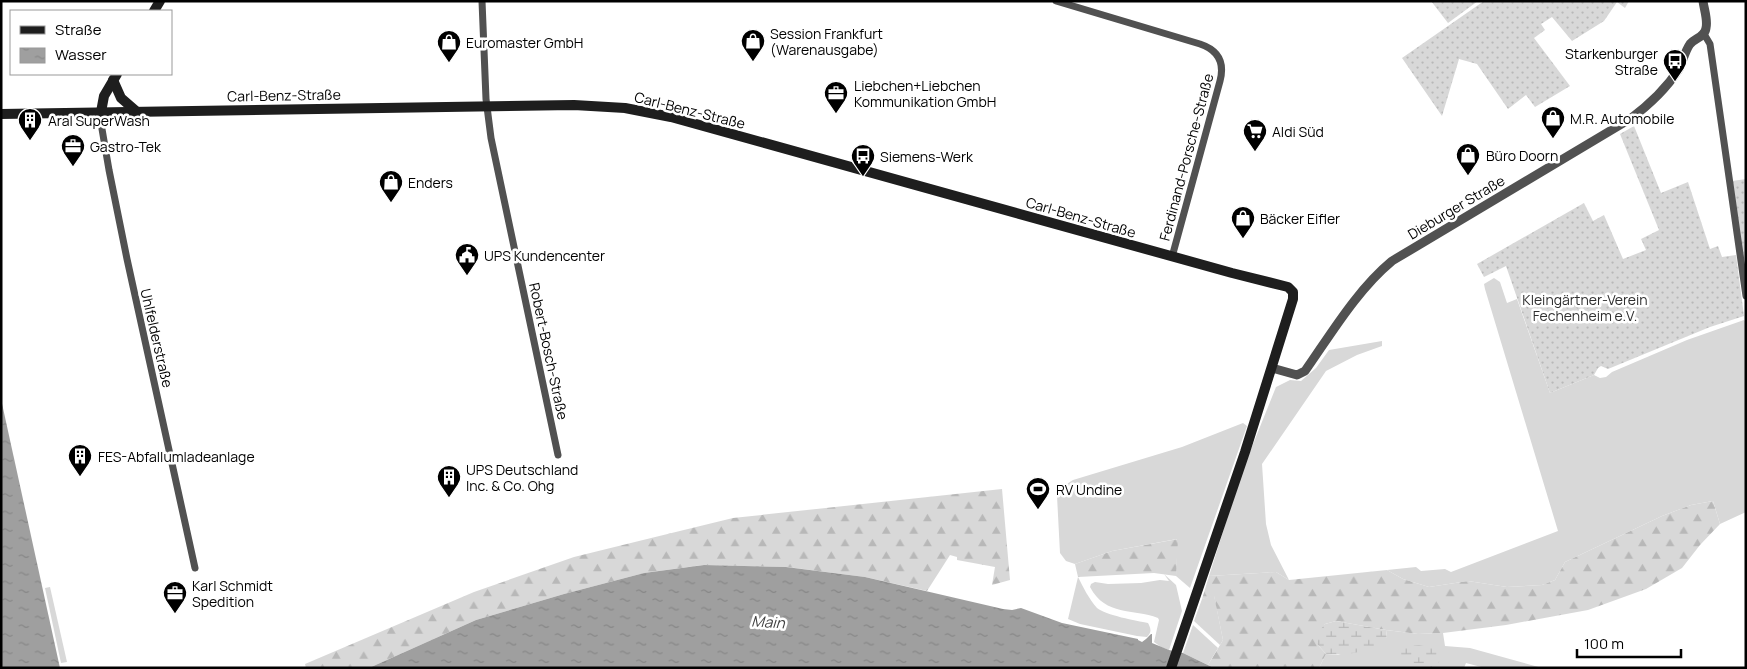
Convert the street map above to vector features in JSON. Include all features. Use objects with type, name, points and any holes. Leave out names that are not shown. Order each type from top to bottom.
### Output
[{"type":"main road","points":[[115,77],[121,98],[136,111]]},
{"type":"main road","points":[[100,112],[104,96],[115,77]]},
{"type":"main road","name":"Carl-Benz-Straße","points":[[1,114],[574,105],[609,106],[648,112],[1172,257],[1283,285],[1292,290],[1293,299],[1272,368]]},
{"type":"main road","points":[[1171,668],[1272,368]]},
{"type":"street","points":[[482,1],[486,106]]},
{"type":"street","name":"Ferdinand-Porsche-Straße","points":[[1056,1],[1208,46],[1216,53],[1221,62],[1222,74],[1172,257]]},
{"type":"street","points":[[1703,1],[1705,30],[1710,44],[1746,296]]},
{"type":"street","name":"Dieburger Straße","points":[[1272,368],[1292,374],[1301,374],[1370,282],[1392,261],[1646,108],[1674,76],[1690,45],[1705,30]]},
{"type":"street","name":"Robert-Bosch-Straße","points":[[486,106],[491,138],[558,455]]},
{"type":"street","name":"Uhlfelderstraße","points":[[100,112],[106,154],[127,259],[195,568]]},
{"type":"green space","points":[[1431,1],[1478,1],[1448,23]]},
{"type":"green space","points":[[1484,1],[1629,1],[1625,8],[1617,2],[1604,21],[1572,41],[1552,17],[1541,24],[1545,30],[1534,38],[1570,86],[1535,107],[1526,95],[1508,109],[1477,64],[1459,59],[1442,116],[1402,58]]},
{"type":"green space","name":"Kleingärtner-Verein Fechenheim e.V.","points":[[1634,126],[1661,193],[1688,182],[1710,249],[1718,246],[1722,257],[1736,255],[1744,316],[1710,327],[1608,369],[1601,366],[1594,375],[1550,393],[1506,266],[1484,277],[1477,264],[1584,203],[1593,221],[1604,215],[1623,259],[1646,250],[1641,239],[1659,230],[1620,134]]},
{"type":"green space","points":[[1746,179],[1746,262],[1742,254],[1732,181]]},
{"type":"green space","points":[[1494,278],[1500,282],[1507,303],[1517,299],[1550,393],[1594,375],[1600,378],[1606,377],[1612,372],[1687,340],[1744,320],[1746,322],[1746,512],[1720,524],[1713,501],[1691,505],[1662,516],[1565,562],[1555,580],[1542,585],[1507,587],[1468,581],[1429,587],[1403,579],[1387,570],[1416,567],[1421,571],[1445,569],[1451,572],[1558,531],[1485,289],[1484,284]]},
{"type":"green space","points":[[1382,341],[1382,346],[1357,355],[1326,371],[1262,464],[1266,524],[1271,545],[1289,580],[1276,572],[1209,576],[1243,469],[1276,387],[1290,380],[1301,381],[1316,368],[1329,350]]},
{"type":"green space","points":[[1243,423],[1247,426],[1190,588],[1176,576],[1177,539],[1112,551],[1075,564],[1066,561],[1060,553],[1057,496],[1062,487],[1073,480],[1182,447]]},
{"type":"green space","points":[[1002,489],[1010,580],[992,585],[995,567],[957,560],[957,557],[950,555],[927,591],[865,577],[787,567],[703,565],[644,573],[476,620],[369,668],[306,668],[305,664],[474,592],[574,557],[733,518]]},
{"type":"green space","points":[[1713,501],[1720,524],[1682,568],[1646,589],[1588,610],[1506,625],[1443,633],[1418,634],[1336,621],[1325,624],[1317,644],[1326,654],[1319,668],[1214,668],[1208,665],[1223,640],[1214,596],[1202,599],[1209,576],[1276,572],[1289,580],[1387,570],[1403,579],[1429,587],[1468,581],[1507,587],[1542,585],[1555,580],[1565,562],[1662,516],[1691,505]]},
{"type":"green space","points":[[1178,539],[1176,576],[1154,573],[1078,577],[1075,564],[1112,551]]},
{"type":"green space","points":[[1164,574],[1176,585],[1182,611],[1169,650],[1154,642],[1158,618],[1112,607],[1096,597],[1090,587],[1095,582],[1108,584],[1169,581]]},
{"type":"green space","points":[[1078,577],[1097,608],[1114,615],[1148,623],[1150,634],[1147,637],[1137,636],[1080,624],[1068,619]]},
{"type":"green space","points":[[50,587],[67,662],[61,663],[45,588]]},
{"type":"green space","points":[[1214,595],[1223,640],[1220,645],[1194,621],[1202,599]]},
{"type":"green space","points":[[1336,621],[1386,630],[1387,637],[1374,646],[1359,652],[1326,654],[1317,644],[1317,634],[1325,624]]},
{"type":"green space","points":[[1193,625],[1218,648],[1208,665],[1183,653]]},
{"type":"green space","points":[[1386,630],[1418,634],[1443,633],[1445,646],[1470,648],[1542,668],[1485,668],[1466,663],[1464,668],[1319,668],[1326,654],[1338,655],[1387,637]]},
{"type":"green space","points":[[1419,645],[1433,648],[1441,658],[1436,668],[1420,668],[1399,655],[1397,650],[1401,647]]},
{"type":"water","points":[[1,399],[60,668],[1,668]]},
{"type":"water","name":"Main","points":[[704,565],[786,567],[865,577],[1003,609],[1021,608],[1062,623],[1138,639],[1142,642],[1152,634],[1152,643],[1183,653],[1214,668],[369,668],[476,620],[644,573]]},
{"type":"place","name":"Session Frankfurt (Warenausgabe)","points":[[753,62]]},
{"type":"place","name":"Euromaster GmbH","points":[[449,63]]},
{"type":"place","name":"Starkenburger Straße","points":[[1675,82]]},
{"type":"place","name":"Liebchen+Liebchen Kommunikation GmbH","points":[[836,114]]},
{"type":"place","name":"M.R. Automobile","points":[[1553,139]]},
{"type":"place","name":"Aral SuperWash","points":[[30,141]]},
{"type":"place","name":"Aldi Süd","points":[[1255,152]]},
{"type":"place","name":"Gastro-Tek","points":[[73,167]]},
{"type":"place","name":"Büro Doorn","points":[[1468,176]]},
{"type":"place","name":"Siemens-Werk","points":[[863,177]]},
{"type":"place","name":"Enders","points":[[391,203]]},
{"type":"place","name":"Bäcker Eifler","points":[[1243,239]]},
{"type":"place","name":"UPS Kundencenter","points":[[467,276]]},
{"type":"place","name":"FES-Abfallumladeanlage","points":[[80,477]]},
{"type":"place","name":"UPS Deutschland Inc. & Co. Ohg","points":[[449,498]]},
{"type":"place","name":"RV Undine","points":[[1038,510]]},
{"type":"place","name":"Karl Schmidt Spedition","points":[[175,614]]}]
